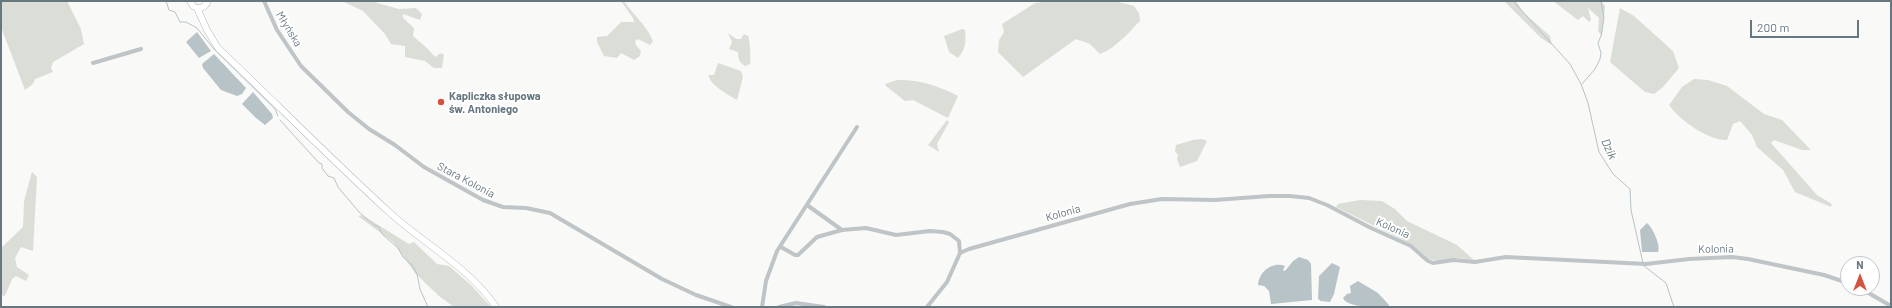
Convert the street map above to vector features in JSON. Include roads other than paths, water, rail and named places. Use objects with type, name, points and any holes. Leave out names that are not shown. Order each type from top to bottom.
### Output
[{"type":"main road","points":[[190,1],[193,6],[197,8],[207,30],[218,48],[390,212],[483,290],[496,307]]},
{"type":"main road","points":[[197,8],[206,4]]},
{"type":"main road","points":[[203,20],[206,4]]},
{"type":"street","name":"Młyńska","points":[[264,1],[277,30],[301,66]]},
{"type":"street","points":[[93,63],[141,49]]},
{"type":"street","name":"Stara Kolonia","points":[[301,66],[348,112],[437,176],[494,206],[537,209],[550,213],[662,279],[696,295],[731,307]]},
{"type":"street","points":[[762,307],[766,280],[777,251],[857,127]]},
{"type":"street","name":"Kolonia","points":[[960,253],[1130,204],[1162,199],[1215,200],[1269,196],[1300,197],[1320,202],[1371,228],[1411,246],[1428,261],[1433,263],[1454,260],[1475,262],[1510,257],[1643,264],[1710,258],[1748,259],[1824,275],[1840,280]]},
{"type":"street","points":[[807,204],[842,230]]},
{"type":"street","points":[[781,247],[795,255],[798,255],[816,237],[842,230],[866,228],[896,235],[930,231],[950,234],[958,241],[960,253],[947,282],[927,307]]},
{"type":"street","points":[[1874,296],[1891,306]]},
{"type":"street","points":[[779,307],[796,303],[824,307]]},
{"type":"waterway","points":[[166,1],[169,10],[175,12],[180,22],[186,22],[197,28],[213,48],[275,109],[278,116]]},
{"type":"waterway","name":"Dzik","points":[[1513,1],[1570,64],[1581,84],[1588,103],[1599,152],[1613,174],[1630,189],[1631,210],[1643,263]]},
{"type":"waterway","points":[[1582,84],[1595,69],[1600,59],[1601,53],[1598,43],[1601,36],[1604,18],[1601,1]]},
{"type":"waterway","points":[[280,120],[319,163],[322,164],[322,168],[328,176],[334,178],[338,187],[359,212],[374,225],[379,227],[382,234],[398,248],[403,257],[412,265],[417,274],[420,289],[428,307]]},
{"type":"waterway","name":"Dzik","points":[[1644,266],[1666,283],[1674,307]]},
{"type":"place","name":"Kapliczka słupowa św. Antoniego","points":[[441,102]]}]
